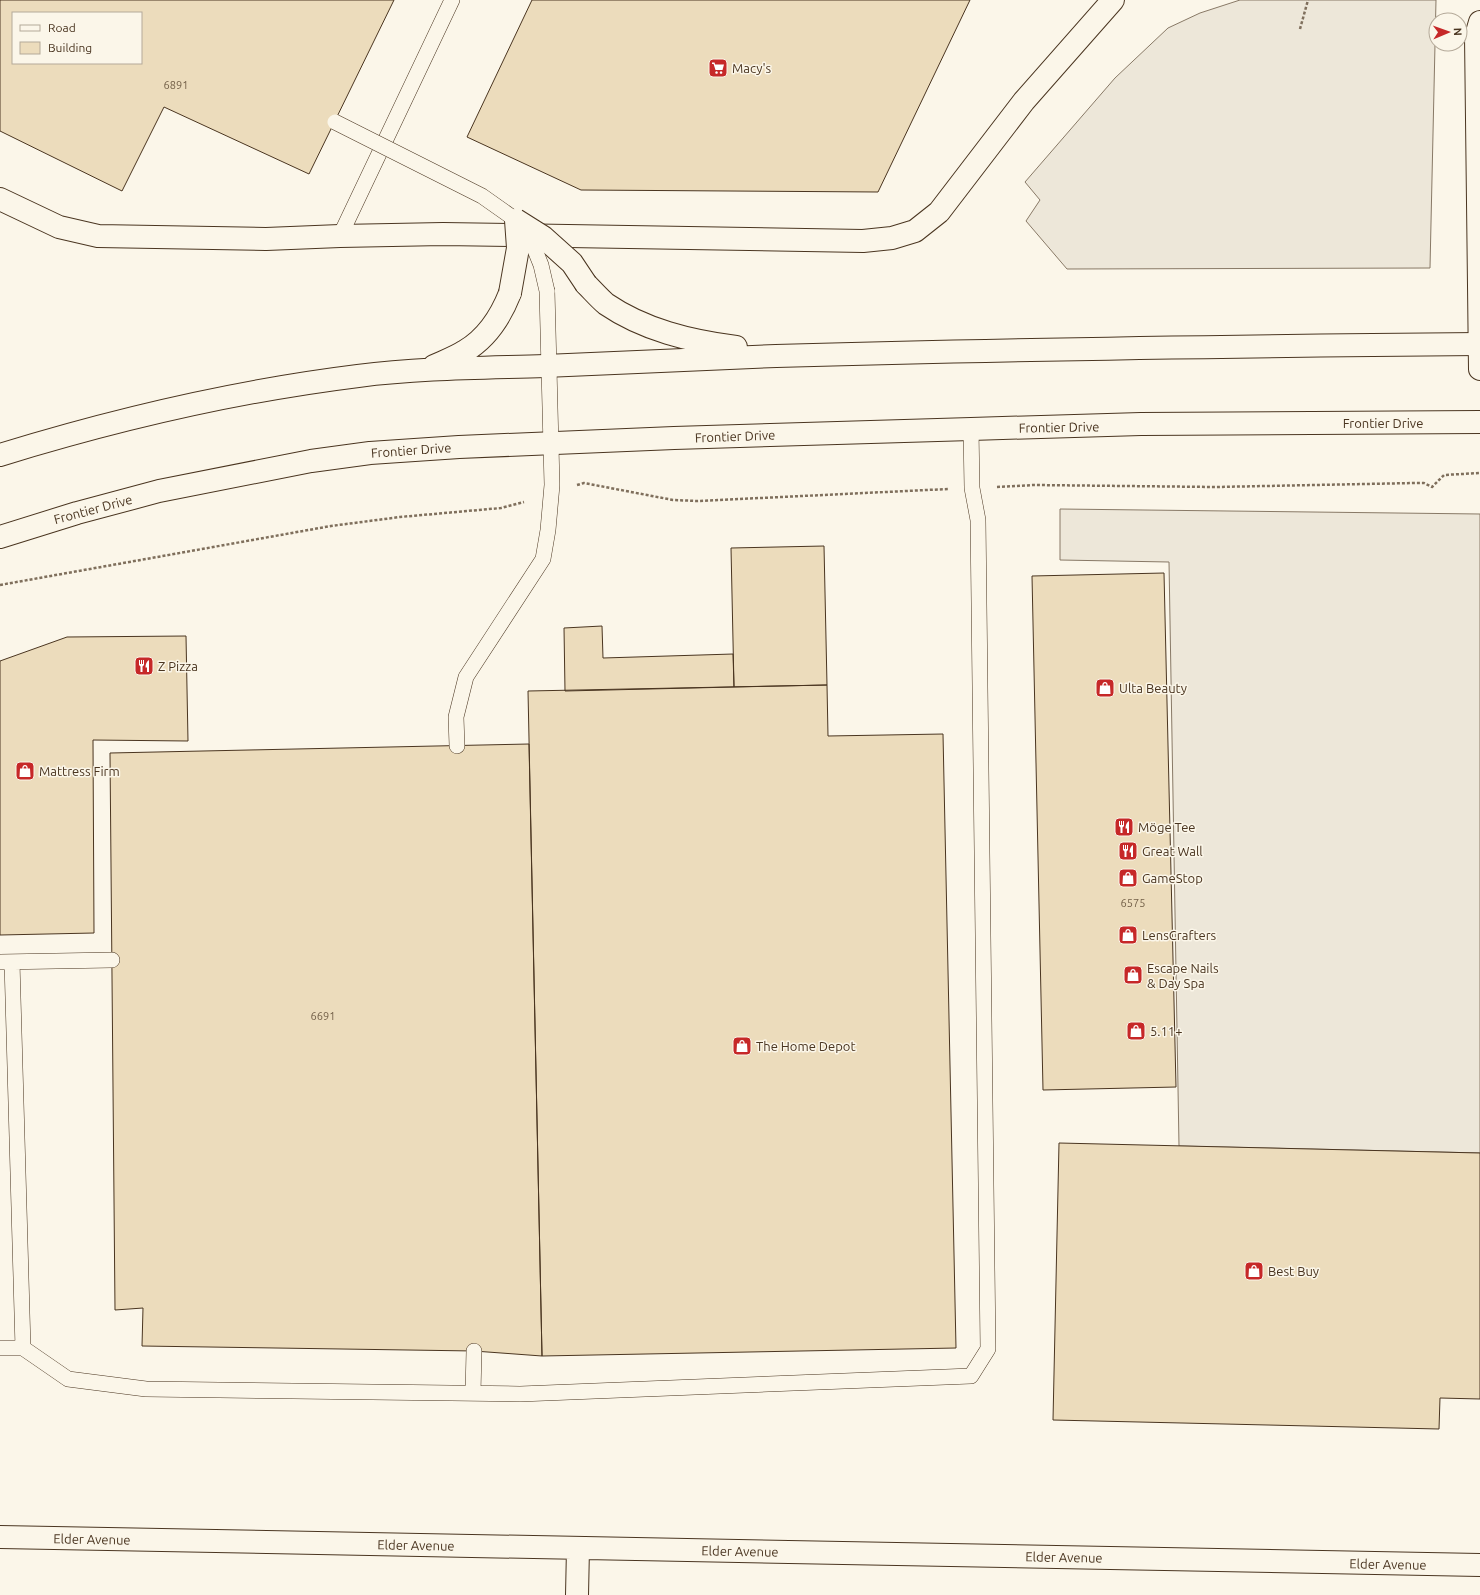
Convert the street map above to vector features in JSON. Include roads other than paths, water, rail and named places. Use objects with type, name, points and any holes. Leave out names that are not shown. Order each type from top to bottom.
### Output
[{"type":"main road","points":[[0,199],[59,227],[98,236],[266,239],[443,234],[863,241],[892,238],[914,231],[939,212],[1024,101],[1114,0]]},
{"type":"main road","points":[[1480,22],[1476,36],[1480,369]]},
{"type":"main road","points":[[516,220],[543,237],[572,263],[586,284],[605,303],[633,321],[668,334],[714,344],[803,355]]},
{"type":"main road","points":[[423,371],[466,351],[488,332],[501,314],[510,293],[518,248],[516,220]]},
{"type":"main road","points":[[0,455],[55,438],[142,415],[299,384],[362,375],[549,365],[803,355],[1092,348],[1480,344]]},
{"type":"main road","name":"Frontier Drive","points":[[0,536],[159,491],[311,461],[370,453],[452,447],[674,438],[1149,424],[1480,422]]},
{"type":"main road","name":"Elder Avenue","points":[[0,1537],[1480,1566]]},
{"type":"main road","points":[[577,1595],[578,1548]]},
{"type":"lane","points":[[340,236],[452,0]]},
{"type":"lane","points":[[335,122],[482,196],[516,220],[531,240],[541,265],[547,291],[551,494],[548,530],[543,559],[466,677],[456,717],[457,746]]},
{"type":"lane","points":[[0,1348],[23,1348],[68,1379],[146,1389],[520,1394],[971,1376],[988,1349],[978,520],[972,488],[971,429]]},
{"type":"lane","points":[[23,1348],[6,962],[112,960]]},
{"type":"lane","points":[[472,1393],[474,1351]]},
{"type":"place","name":"Macy's","points":[[718,68]]},
{"type":"place","name":"Z Pizza","points":[[144,666]]},
{"type":"place","name":"Ulta Beauty","points":[[1105,688]]},
{"type":"place","name":"Mattress Firm","points":[[25,771]]},
{"type":"place","name":"Möge Tee","points":[[1124,827]]},
{"type":"place","name":"Great Wall","points":[[1128,851]]},
{"type":"place","name":"GameStop","points":[[1128,878]]},
{"type":"place","name":"LensCrafters","points":[[1128,935]]},
{"type":"place","name":"Escape Nails & Day Spa","points":[[1133,975]]},
{"type":"place","name":"5.11+","points":[[1136,1031]]},
{"type":"place","name":"The Home Depot","points":[[742,1046]]},
{"type":"place","name":"Best Buy","points":[[1254,1271]]}]
